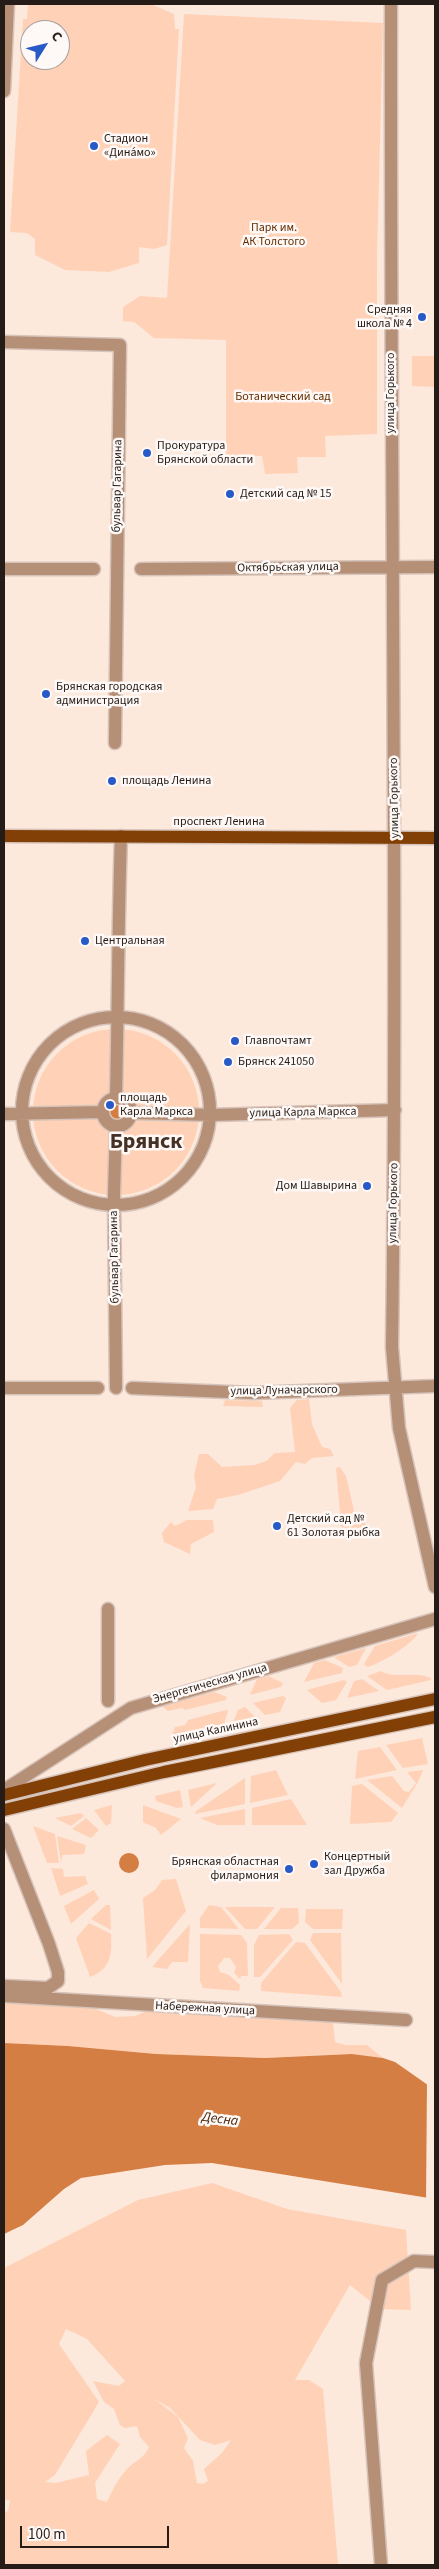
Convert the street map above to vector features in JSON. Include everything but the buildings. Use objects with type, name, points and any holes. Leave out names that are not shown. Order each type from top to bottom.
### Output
[{"type":"main road","name":"проспект Ленина","points":[[4,836],[435,838]]},
{"type":"main road","name":"улица Калинина","points":[[4,1795],[145,1760],[435,1699]]},
{"type":"main road","points":[[4,1810],[164,1772],[435,1716]]},
{"type":"street","points":[[4,91],[8,4]]},
{"type":"street","name":"улица Горького","points":[[391,4],[392,567],[396,838],[392,1347],[399,1428],[435,1587]]},
{"type":"street","name":"бульвар Гагарина","points":[[4,342],[120,345],[115,743]]},
{"type":"street","name":"Октябрьская улица","points":[[141,569],[435,566]]},
{"type":"street","points":[[4,569],[94,569]]},
{"type":"street","points":[[116,1097],[120,836]]},
{"type":"street","points":[[116,1016],[155,1025],[182,1043],[201,1069],[210,1100],[211,1115],[209,1130],[198,1158],[179,1182],[153,1198],[113,1205],[65,1191],[42,1170],[27,1144],[21,1114],[26,1082],[40,1054],[63,1032],[92,1019],[116,1016]]},
{"type":"street","points":[[116,1097],[126,1100],[132,1112],[128,1122],[116,1126],[107,1122],[103,1112],[107,1101],[116,1097]]},
{"type":"street","name":"улица Карла Маркса","points":[[132,1112],[211,1115],[394,1110]]},
{"type":"street","points":[[4,1114],[103,1112]]},
{"type":"street","name":"бульвар Гагарина","points":[[116,1126],[113,1205],[116,1388]]},
{"type":"street","name":"улица Луначарского","points":[[132,1388],[253,1393],[435,1386]]},
{"type":"street","points":[[4,1388],[98,1388]]},
{"type":"street","points":[[108,1609],[108,1701]]},
{"type":"street","name":"Энергетическая улица","points":[[4,1790],[131,1708],[435,1619]]},
{"type":"street","points":[[4,1829],[58,1972],[58,1981],[54,1986],[48,1988],[4,1986]]},
{"type":"street","name":"Набережная улица","points":[[4,1996],[406,2020]]},
{"type":"street","points":[[381,2565],[366,2363],[382,2280],[414,2261],[435,2262]]},
{"type":"green space","name":"Стадион «Дина́мо»","points":[[31,4],[151,4],[174,14],[175,29],[179,29],[167,245],[154,249],[139,247],[139,263],[109,272],[65,270],[35,255],[35,239],[27,233],[10,232],[20,68],[20,70],[70,70],[70,20],[23,20],[27,19],[28,5]]},
{"type":"green space","name":"Парк им. АК Толстого","points":[[184,14],[383,23],[377,256],[377,434],[325,436],[326,457],[297,457],[298,473],[265,474],[262,456],[226,456],[226,340],[154,338],[134,322],[123,321],[123,307],[140,296],[167,298]]},
{"type":"green space","points":[[412,356],[435,356],[435,387],[412,386]]},
{"type":"green space","points":[[124,1029],[148,1035],[175,1053],[193,1080],[198,1096],[198,1128],[193,1144],[175,1171],[162,1181],[140,1192],[108,1195],[84,1189],[63,1176],[52,1165],[36,1136],[33,1104],[39,1080],[52,1059],[63,1048],[92,1032]]},
{"type":"green space","points":[[309,1399],[312,1424],[322,1447],[330,1449],[334,1456],[312,1458],[305,1464],[296,1462],[280,1481],[238,1495],[217,1499],[213,1509],[188,1511],[196,1487],[194,1476],[199,1454],[208,1454],[222,1467],[255,1465],[266,1461],[275,1453],[295,1452],[290,1408],[297,1400]]},
{"type":"green space","points":[[225,1400],[262,1401],[263,1407],[223,1406]]},
{"type":"green space","points":[[340,1467],[346,1476],[355,1515],[364,1521],[368,1527],[342,1535],[336,1468]]},
{"type":"green space","points":[[187,1520],[213,1520],[214,1532],[191,1544],[190,1554],[164,1542],[162,1533],[171,1522],[175,1526]]},
{"type":"green space","points":[[418,1633],[410,1643],[388,1658],[367,1667],[364,1664],[375,1646]]},
{"type":"green space","points":[[366,1648],[357,1665],[349,1667],[334,1657]]},
{"type":"green space","points":[[325,1660],[343,1668],[342,1673],[304,1682],[314,1663]]},
{"type":"green space","points":[[381,1671],[392,1675],[425,1676],[431,1678],[431,1680],[387,1690],[367,1676]]},
{"type":"green space","points":[[268,1676],[283,1683],[281,1687],[250,1695],[257,1679]]},
{"type":"green space","points":[[362,1679],[379,1691],[347,1698],[354,1681]]},
{"type":"green space","points":[[344,1680],[347,1682],[336,1700],[322,1703],[307,1690]]},
{"type":"green space","points":[[214,1692],[227,1697],[226,1700],[185,1710],[182,1708],[168,1711],[162,1706]]},
{"type":"green space","points":[[283,1696],[286,1698],[280,1712],[265,1715],[253,1703]]},
{"type":"green space","points":[[245,1707],[255,1717],[233,1722],[238,1710]]},
{"type":"green space","points":[[228,1711],[224,1724],[172,1735],[175,1727],[185,1725],[188,1720]]},
{"type":"green space","points":[[422,1738],[428,1764],[403,1768],[386,1745]]},
{"type":"green space","points":[[380,1747],[397,1770],[355,1779],[358,1751]]},
{"type":"green space","points":[[276,1770],[288,1795],[250,1803],[251,1776]]},
{"type":"green space","points":[[423,1770],[418,1782],[402,1808],[367,1780],[392,1776],[404,1791],[409,1792],[416,1783],[407,1772]]},
{"type":"green space","points":[[245,1778],[245,1804],[195,1814],[196,1811]]},
{"type":"green space","points":[[217,1783],[191,1807],[188,1790]]},
{"type":"green space","points":[[362,1784],[398,1813],[391,1822],[350,1824],[352,1786]]},
{"type":"green space","points":[[180,1790],[183,1807],[177,1808],[156,1801],[155,1796]]},
{"type":"green space","points":[[291,1799],[307,1825],[252,1825],[252,1808]]},
{"type":"green space","points":[[112,1805],[111,1823],[106,1826],[94,1810]]},
{"type":"green space","points":[[143,1805],[181,1819],[161,1835],[156,1828],[143,1822]]},
{"type":"green space","points":[[245,1809],[245,1825],[217,1825],[200,1818]]},
{"type":"green space","points":[[81,1813],[84,1816],[71,1826],[55,1818]]},
{"type":"green space","points":[[86,1818],[99,1830],[91,1838],[72,1829]]},
{"type":"green space","points":[[33,1826],[55,1834],[59,1863],[47,1863]]},
{"type":"green space","points":[[57,1836],[86,1845],[84,1854],[62,1855],[61,1863]]},
{"type":"green space","points":[[51,1868],[63,1869],[64,1877],[85,1876],[88,1884],[60,1896]]},
{"type":"green space","points":[[176,1879],[186,1911],[147,1959],[143,1898],[155,1890],[162,1880]]},
{"type":"green space","points":[[94,1890],[99,1899],[71,1924],[64,1906]]},
{"type":"green space","points":[[106,1905],[110,1905],[111,1930],[91,1919]]},
{"type":"green space","points":[[209,1905],[221,1907],[239,1929],[200,1928],[200,1918]]},
{"type":"green space","points":[[225,1907],[275,1907],[257,1929],[245,1929]]},
{"type":"green space","points":[[281,1908],[298,1908],[299,1923],[292,1929],[264,1929]]},
{"type":"green space","points":[[306,1909],[343,1909],[342,1929],[313,1929],[305,1922]]},
{"type":"green space","points":[[89,1923],[111,1934],[109,1960],[102,1970],[90,1977],[76,1938]]},
{"type":"green space","points":[[190,1924],[188,1962],[172,1962],[167,1969],[152,1967]]},
{"type":"green space","points":[[313,1933],[341,1933],[342,1984],[310,1940]]},
{"type":"green space","points":[[200,1934],[241,1935],[247,1943],[248,1976],[241,1976],[240,1979],[234,1973],[236,1967],[230,1958],[224,1958],[218,1966],[220,1972],[229,1975],[240,1985],[239,1991],[203,1988],[200,1981]]},
{"type":"green space","points":[[289,1934],[293,1940],[260,1977],[254,1977],[254,1945],[259,1935]]},
{"type":"green space","points":[[296,1942],[305,1943],[341,1992],[342,1997],[261,1991],[261,1983]]},
{"type":"green space","points":[[4,2001],[89,2006],[115,2017],[135,2016],[151,2009],[333,2022],[335,2042],[345,2045],[367,2045],[383,2058],[352,2054],[265,2058],[156,2054],[68,2046],[4,2043]]},
{"type":"green space","points":[[212,2183],[287,2209],[406,2230],[411,2310],[380,2309],[350,2285],[295,2380],[309,2380],[323,2389],[338,2565],[4,2565],[4,2513],[8,2511],[10,2500],[4,2500],[4,2268],[138,2200]],"holes":[[[66,2329],[87,2339],[125,2381],[119,2386],[93,2381],[104,2402],[114,2409],[120,2425],[125,2428],[137,2426],[140,2437],[149,2447],[143,2456],[122,2475],[107,2502],[97,2499],[95,2483],[120,2444],[107,2435],[86,2451],[89,2475],[56,2483],[45,2482],[55,2475],[99,2402],[59,2344]],[[153,2398],[170,2408],[200,2440],[215,2445],[231,2440],[222,2453],[204,2469],[208,2481],[203,2484],[197,2483],[193,2461],[184,2448],[188,2438],[178,2417]]]},
{"type":"water","points":[[117,1104],[123,1106],[125,1112],[123,1118],[117,1120],[111,1118],[109,1112],[111,1106]]},
{"type":"water","points":[[129,1853],[136,1856],[139,1863],[136,1870],[129,1873],[122,1870],[119,1863],[122,1856]]},
{"type":"water","name":"Десна","points":[[4,2043],[68,2046],[156,2054],[265,2058],[352,2054],[383,2058],[395,2062],[435,2090],[435,2199],[212,2163],[165,2165],[81,2178],[64,2189],[23,2225],[4,2234]]},
{"type":"pier","points":[[427,2081],[435,2087],[435,2202],[426,2201]]},
{"type":"place","name":"Стадион «Дина́мо»","points":[[94,146]]},
{"type":"place","name":"Средняя школа № 4","points":[[422,317]]},
{"type":"place","name":"Прокуратура Брянской области","points":[[147,453]]},
{"type":"place","name":"Детский сад № 15","points":[[230,494]]},
{"type":"place","name":"Брянская городская администрация","points":[[46,694]]},
{"type":"place","name":"площадь Ленина","points":[[112,781]]},
{"type":"place","name":"Центральная","points":[[85,941]]},
{"type":"place","name":"Главпочтамт","points":[[235,1041]]},
{"type":"place","name":"Брянск 241050","points":[[228,1062]]},
{"type":"place","name":"площадь Карла Маркса","points":[[110,1105]]},
{"type":"place","name":"Дом Шавырина","points":[[367,1186]]},
{"type":"place","name":"Детский сад № 61 Золотая рыбка","points":[[277,1526]]},
{"type":"place","name":"Концертный зал Дружба","points":[[314,1864]]},
{"type":"place","name":"Брянская областная филармония","points":[[289,1869]]},
{"type":"district","name":"Брянск","points":[[146,1143]]},
{"type":"park label","name":"Ботанический сад","points":[[283,397]]}]
